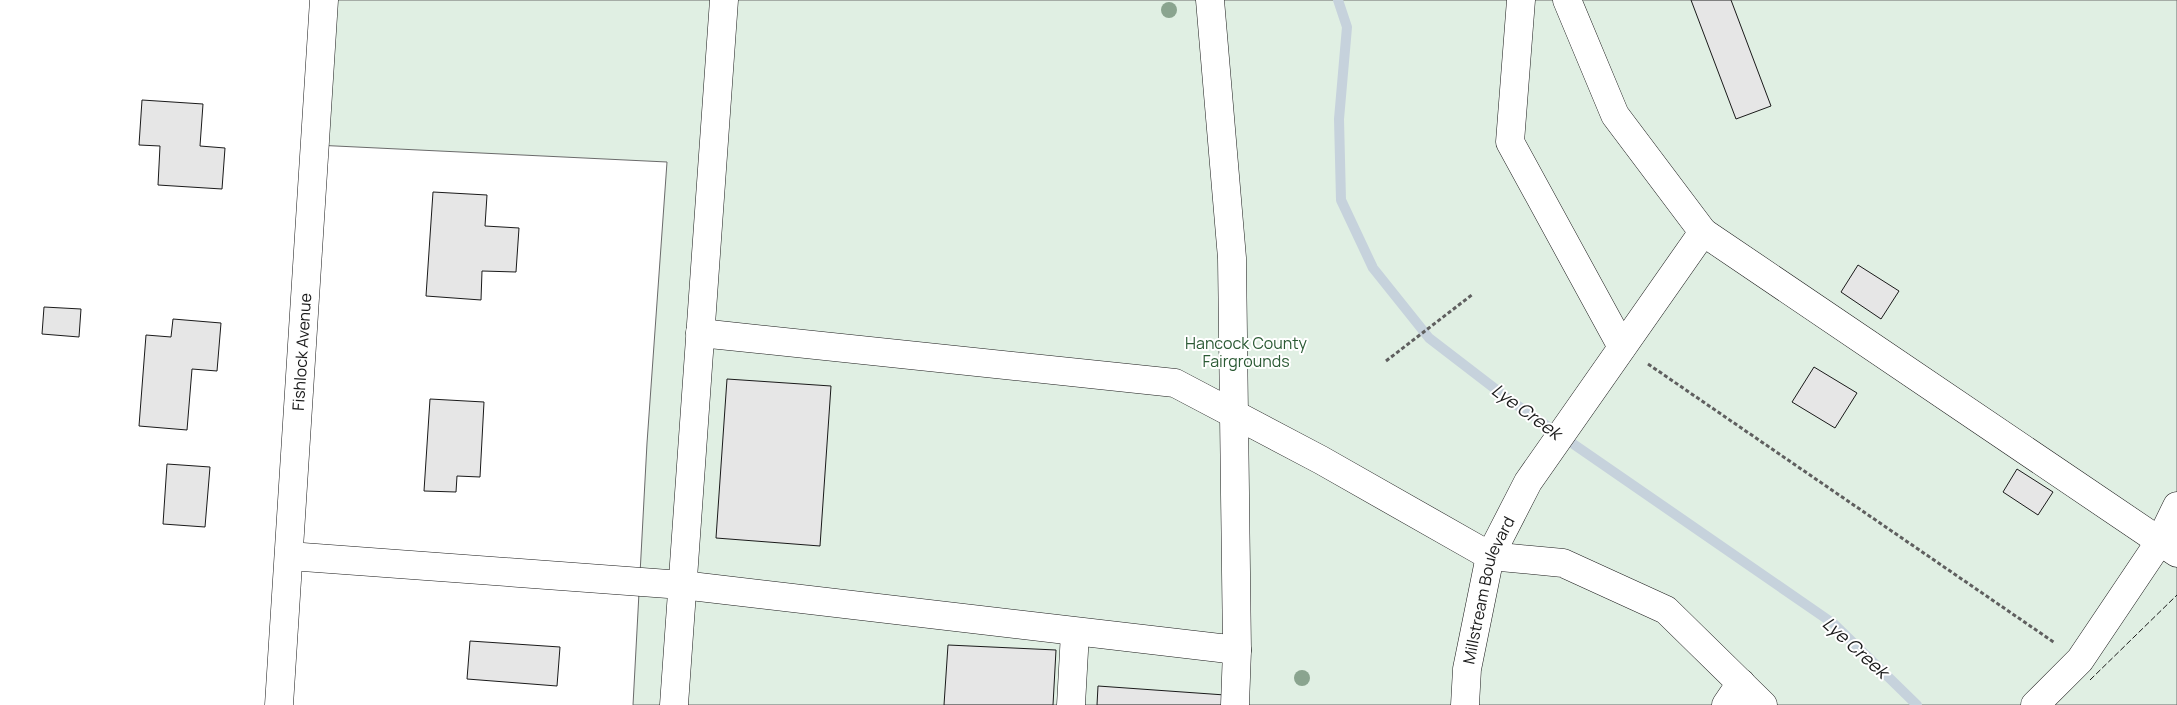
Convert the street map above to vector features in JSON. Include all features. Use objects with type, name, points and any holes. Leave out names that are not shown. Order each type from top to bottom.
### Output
[{"type":"street","name":"Fishlock Avenue","points":[[279,705],[324,0]]},
{"type":"street","points":[[674,705],[724,0]]},
{"type":"street","points":[[1210,0],[1232,258],[1237,650],[1235,705]]},
{"type":"street","points":[[1520,0],[1510,142],[1622,346]]},
{"type":"street","points":[[1567,0],[1615,115],[1703,232],[2169,547]]},
{"type":"street","name":"Millstream Boulevard","points":[[1465,705],[1467,669],[1490,556],[1528,482],[1703,232]]},
{"type":"street","points":[[700,333],[1175,383],[1321,460],[1490,556],[1563,563],[1666,610],[1763,705]]},
{"type":"street","points":[[2035,705],[2080,660],[2169,547],[2177,506]]},
{"type":"street","points":[[289,556],[682,585],[1237,650]]},
{"type":"street","points":[[1071,705],[1075,632]]},
{"type":"street","points":[[1726,705],[1741,683]]},
{"type":"path","points":[[1386,360],[1473,294]]},
{"type":"path","points":[[1622,346],[2080,660]]},
{"type":"green space","name":"Hancock County Fairgrounds","points":[[325,0],[2177,0],[2177,705],[633,705],[647,443],[667,162],[315,145]]},
{"type":"building","points":[[1691,0],[1731,0],[1771,106],[1736,119]]},
{"type":"building","points":[[142,100],[203,104],[200,146],[225,148],[222,189],[158,185],[160,146],[139,145]]},
{"type":"building","points":[[433,192],[487,195],[485,226],[519,228],[516,272],[482,271],[481,300],[426,296]]},
{"type":"building","points":[[1858,265],[1899,291],[1881,319],[1841,292]]},
{"type":"building","points":[[44,307],[81,309],[79,337],[42,334]]},
{"type":"building","points":[[173,319],[221,323],[217,371],[192,369],[187,430],[139,426],[146,335],[171,337]]},
{"type":"building","points":[[1814,367],[1857,393],[1835,428],[1792,402]]},
{"type":"building","points":[[727,379],[831,386],[820,546],[716,538]]},
{"type":"building","points":[[430,399],[484,402],[480,477],[457,476],[456,492],[424,491]]},
{"type":"building","points":[[167,464],[210,467],[205,527],[163,524]]},
{"type":"building","points":[[2017,469],[2053,492],[2038,515],[2003,492]]},
{"type":"building","points":[[470,641],[560,647],[557,686],[467,679]]},
{"type":"building","points":[[948,645],[1056,650],[1053,705],[944,705]]},
{"type":"building","points":[[1098,686],[1225,695],[1225,705],[1097,705]]},
{"type":"waterway","name":"Lye Creek","points":[[1338,0],[1347,27],[1339,119],[1341,200],[1373,268],[1429,338],[1511,401],[1834,624],[1917,705]]},
{"type":"fence","points":[[2090,680],[2177,595]]}]
